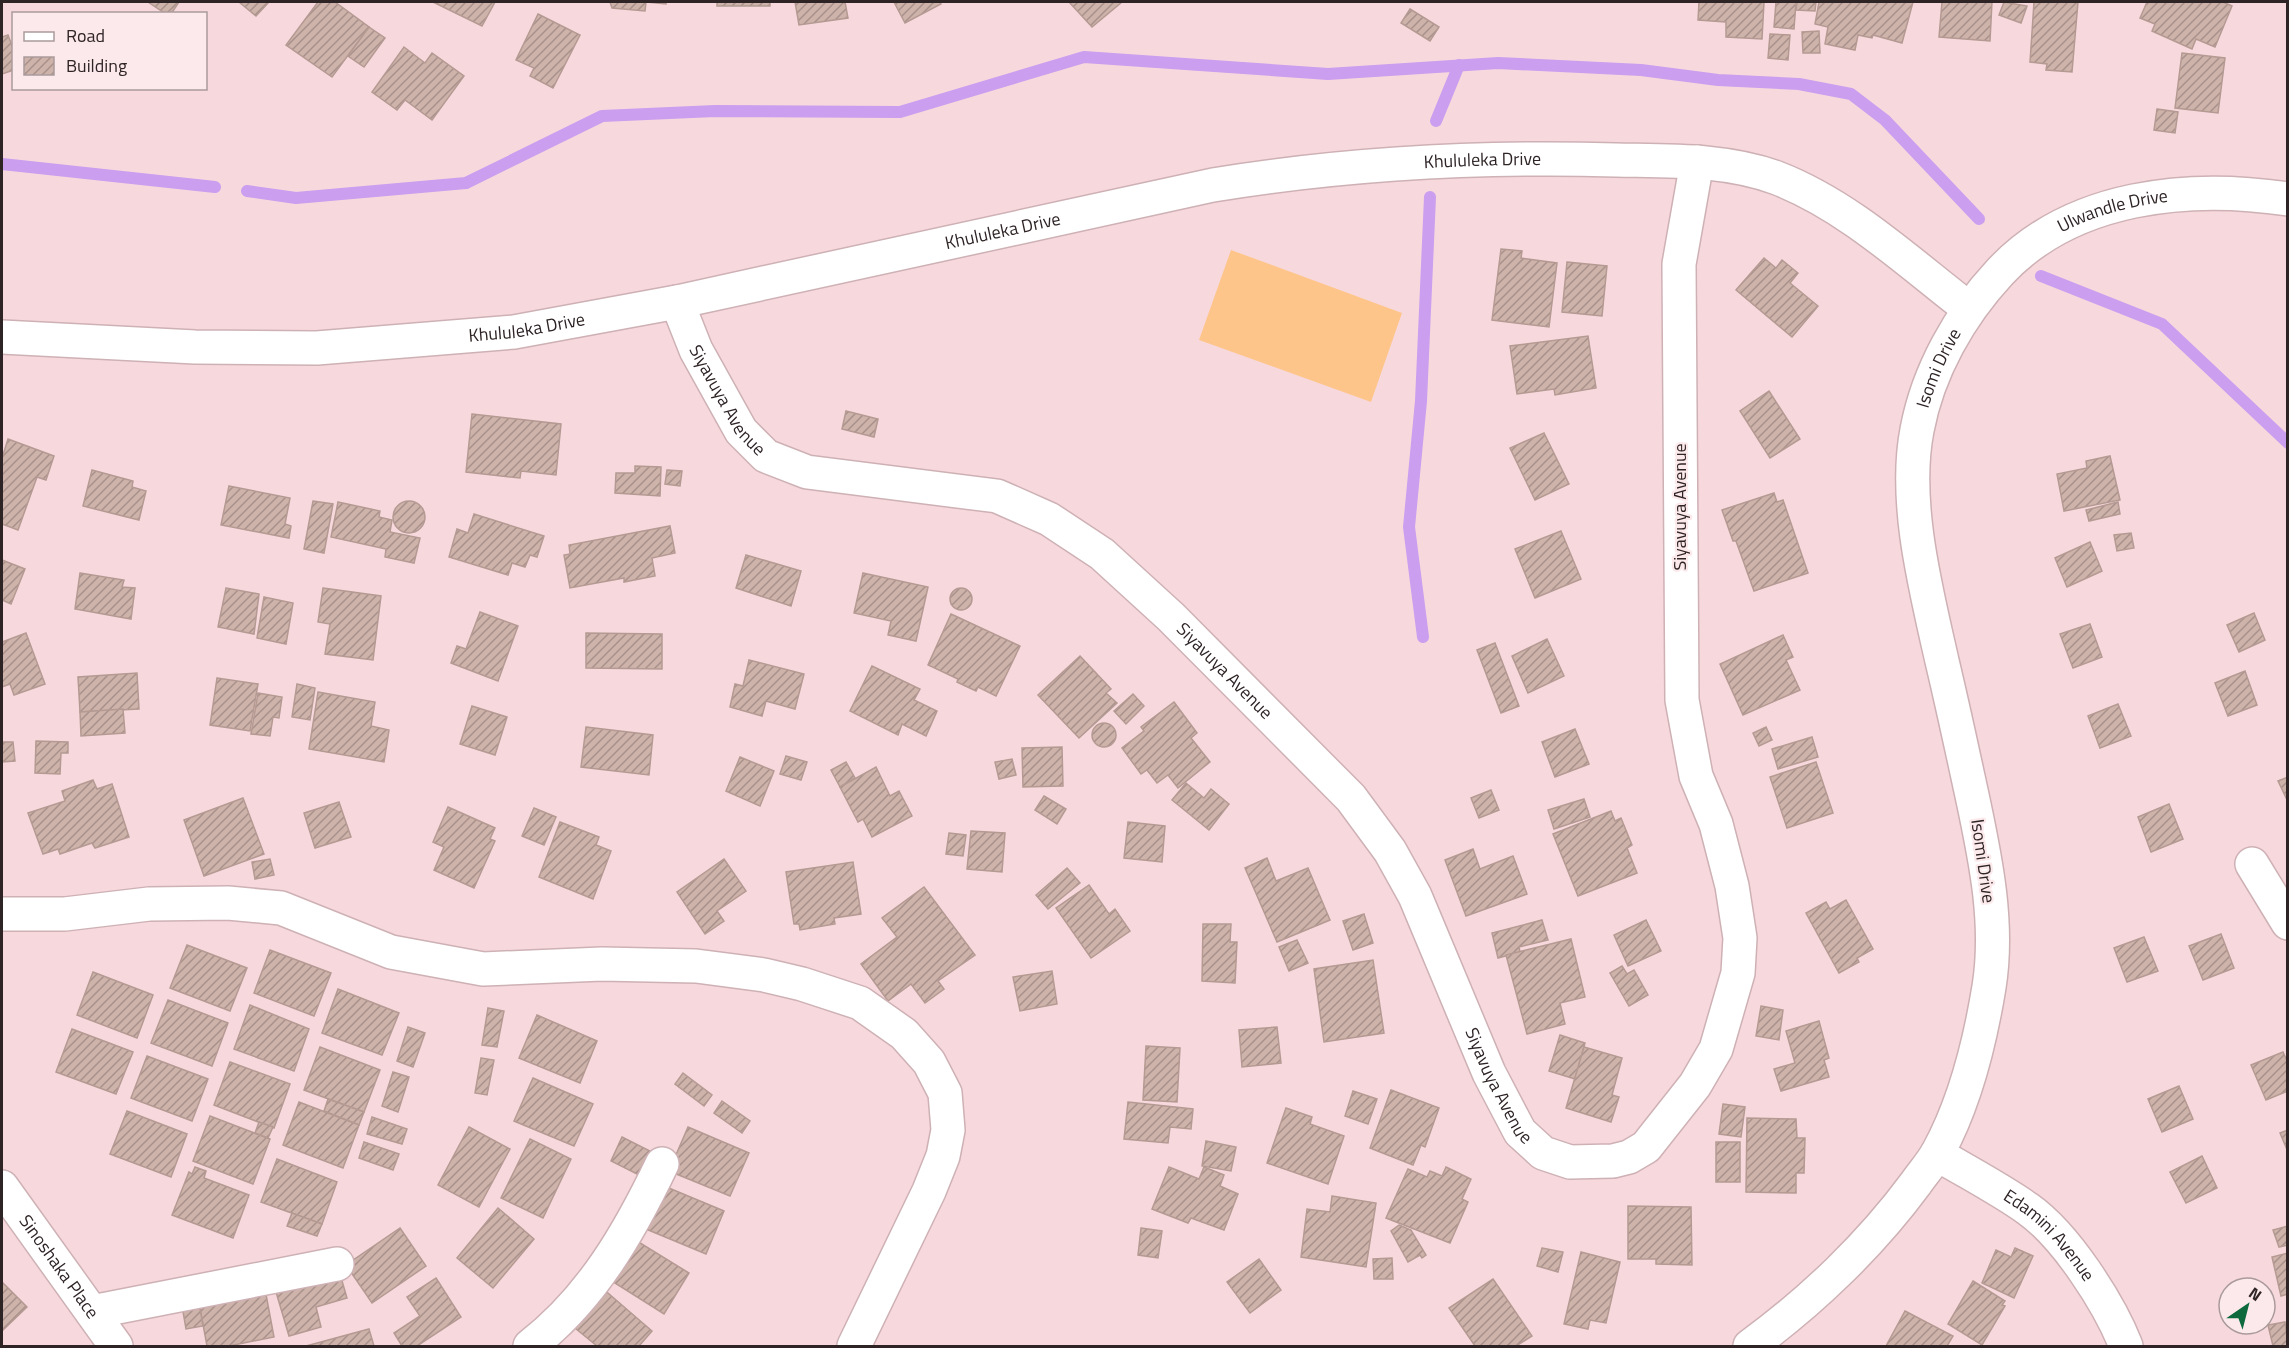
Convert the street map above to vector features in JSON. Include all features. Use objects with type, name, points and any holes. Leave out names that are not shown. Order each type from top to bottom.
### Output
[{"type":"street","name":"Khululeka Drive","points":[[2,337],[195,347],[317,348],[514,332],[676,302],[1213,185],[1302,170],[1508,157],[1697,162],[1744,169],[1777,178],[1830,204],[1968,308]]},
{"type":"street","name":"Siyavuya Avenue","points":[[676,302],[696,350],[741,431],[766,456],[807,472],[997,496],[1049,519],[1102,554],[1172,617],[1351,798],[1390,851],[1415,896],[1489,1073],[1520,1132],[1544,1153],[1570,1162],[1613,1161],[1629,1157],[1646,1147],[1695,1085],[1716,1049],[1738,973],[1740,938],[1732,886],[1716,824],[1696,776],[1682,700],[1679,264],[1697,162]]},
{"type":"street","name":"Ulwandle Drive","points":[[1968,308],[2019,252],[2044,235],[2089,214],[2155,196],[2201,191],[2240,192],[2288,199]]},
{"type":"street","name":"Isomi Drive","points":[[1750,1347],[1806,1301],[1860,1249],[1900,1205],[1937,1154],[1959,1106],[1976,1045],[1989,985],[1993,937],[1982,842],[1919,550],[1913,465],[1917,431],[1924,405],[1937,370],[1968,308]]},
{"type":"street","points":[[2252,864],[2288,923]]},
{"type":"street","points":[[2,914],[65,914],[149,904],[228,903],[281,908],[391,952],[483,969],[602,964],[696,966],[793,981],[861,1003],[904,1034],[929,1062],[945,1093],[948,1130],[943,1155],[929,1191],[854,1347]]},
{"type":"street","name":"Edamini Avenue","points":[[1937,1154],[2030,1210],[2076,1258],[2117,1324],[2126,1347]]},
{"type":"street","points":[[530,1347],[557,1326],[622,1243],[662,1164]]},
{"type":"street","name":"Sinoshaka Place","points":[[2,1187],[116,1347]]},
{"type":"street","points":[[92,1312],[337,1264]]},
{"type":"shaded area","points":[[1231,250],[1402,313],[1371,402],[1199,340]]},
{"type":"building","points":[[148,2],[179,2],[172,12],[163,12]]},
{"type":"building","points":[[239,2],[269,2],[256,16]]},
{"type":"building","points":[[318,2],[335,2],[369,27],[332,77],[286,45]]},
{"type":"building","points":[[433,2],[495,2],[482,26]]},
{"type":"building","points":[[610,2],[646,2],[645,11],[612,8]]},
{"type":"building","points":[[717,2],[770,2],[770,6],[717,6]]},
{"type":"building","points":[[795,2],[845,2],[848,18],[799,25]]},
{"type":"building","points":[[894,2],[940,2],[941,4],[905,23]]},
{"type":"building","points":[[1069,2],[1122,2],[1092,27]]},
{"type":"building","points":[[1699,2],[1764,2],[1762,39],[1726,37],[1726,22],[1698,20]]},
{"type":"building","points":[[1776,2],[1796,2],[1794,29],[1774,27]]},
{"type":"building","points":[[1797,2],[1816,2],[1815,11],[1796,10]]},
{"type":"building","points":[[1819,2],[1913,2],[1902,43],[1873,35],[1872,38],[1858,35],[1855,50],[1825,44],[1828,27],[1815,24]]},
{"type":"building","points":[[1942,2],[1992,2],[1990,41],[1939,37]]},
{"type":"building","points":[[2004,2],[2027,6],[2021,23],[1999,15]]},
{"type":"building","points":[[2034,2],[2078,2],[2072,72],[2046,70],[2047,64],[2030,62]]},
{"type":"building","points":[[2147,2],[2223,2],[2232,6],[2215,47],[2196,39],[2192,49],[2152,31],[2155,24],[2140,18]]},
{"type":"building","points":[[1410,9],[1439,27],[1430,41],[1401,23]]},
{"type":"building","points":[[538,14],[580,35],[553,88],[530,76],[534,68],[516,60]]},
{"type":"building","points":[[369,27],[385,38],[364,67],[348,56]]},
{"type":"building","points":[[1819,31],[1820,53],[1803,53],[1802,32]]},
{"type":"building","points":[[1770,34],[1790,35],[1788,60],[1768,58]]},
{"type":"building","points":[[8,35],[12,46],[12,71],[2,74],[2,37]]},
{"type":"building","points":[[404,47],[425,63],[432,53],[464,76],[432,120],[405,100],[397,110],[372,92]]},
{"type":"building","points":[[2182,53],[2225,58],[2218,113],[2175,108]]},
{"type":"building","points":[[2157,109],[2178,112],[2175,133],[2154,130]]},
{"type":"building","points":[[1501,249],[1522,251],[1521,258],[1557,263],[1549,327],[1492,320]]},
{"type":"building","points":[[1764,258],[1776,268],[1782,260],[1798,273],[1790,283],[1818,306],[1792,337],[1736,290]]},
{"type":"building","points":[[1567,262],[1607,266],[1602,316],[1562,312]]},
{"type":"building","points":[[1588,336],[1596,388],[1555,395],[1554,389],[1517,394],[1510,346]]},
{"type":"building","points":[[1769,391],[1800,439],[1770,458],[1740,411]]},
{"type":"building","points":[[846,411],[878,419],[874,437],[842,429]]},
{"type":"building","points":[[472,414],[561,424],[556,475],[521,471],[520,478],[466,472]]},
{"type":"building","points":[[1544,433],[1569,484],[1535,500],[1510,448]]},
{"type":"building","points":[[8,439],[54,456],[46,480],[37,477],[18,530],[2,524],[2,458]]},
{"type":"building","points":[[2110,456],[2120,500],[2064,511],[2057,474],[2087,468],[2086,461]]},
{"type":"building","points":[[635,466],[661,467],[660,496],[615,493],[616,473],[635,473]]},
{"type":"building","points":[[92,470],[133,481],[132,487],[146,491],[139,520],[83,506]]},
{"type":"building","points":[[667,470],[682,471],[680,486],[665,484]]},
{"type":"building","points":[[229,486],[290,498],[285,524],[291,526],[289,538],[221,525]]},
{"type":"building","points":[[1774,493],[1777,502],[1783,500],[1808,573],[1754,591],[1722,510]]},
{"type":"building","points":[[313,501],[333,504],[324,553],[304,549]]},
{"type":"building","points":[[409,501],[420,506],[425,517],[420,528],[409,533],[398,528],[393,517],[398,506]]},
{"type":"building","points":[[338,502],[380,511],[379,517],[392,520],[390,532],[420,538],[414,563],[385,557],[386,549],[331,537]]},
{"type":"building","points":[[2118,502],[2120,514],[2089,521],[2086,510]]},
{"type":"building","points":[[474,514],[544,536],[537,557],[530,555],[525,567],[512,563],[508,575],[449,557],[457,529],[468,533]]},
{"type":"building","points":[[670,526],[675,553],[652,558],[655,576],[624,582],[624,578],[570,588],[564,555],[570,554],[569,545]]},
{"type":"building","points":[[1561,531],[1581,579],[1535,598],[1515,549]]},
{"type":"building","points":[[2131,533],[2134,548],[2117,551],[2114,535]]},
{"type":"building","points":[[2090,542],[2102,571],[2067,587],[2055,558]]},
{"type":"building","points":[[746,555],[801,571],[791,606],[736,588]]},
{"type":"building","points":[[2,560],[25,569],[11,604],[2,600]]},
{"type":"building","points":[[80,573],[124,580],[122,587],[135,588],[131,619],[75,609]]},
{"type":"building","points":[[863,573],[928,587],[916,641],[888,635],[891,621],[854,613]]},
{"type":"building","points":[[226,588],[259,594],[254,634],[218,627]]},
{"type":"building","points":[[323,588],[381,596],[373,660],[325,654],[330,624],[318,622]]},
{"type":"building","points":[[961,588],[969,591],[972,599],[969,607],[961,610],[953,607],[950,599],[953,591]]},
{"type":"building","points":[[264,597],[293,603],[286,644],[257,638]]},
{"type":"building","points":[[480,612],[518,626],[498,681],[451,663],[457,646],[466,649]]},
{"type":"building","points":[[2254,613],[2265,640],[2239,652],[2227,625]]},
{"type":"building","points":[[951,614],[1020,646],[996,696],[978,687],[976,691],[957,682],[958,679],[928,665]]},
{"type":"building","points":[[2090,624],[2102,657],[2073,668],[2060,634]]},
{"type":"building","points":[[26,633],[45,684],[14,695],[10,684],[2,687],[2,642]]},
{"type":"building","points":[[586,633],[662,634],[662,669],[586,668]]},
{"type":"building","points":[[1783,635],[1793,657],[1786,660],[1800,690],[1743,715],[1720,664]]},
{"type":"building","points":[[1547,639],[1564,676],[1528,693],[1512,656]]},
{"type":"building","points":[[1495,643],[1519,706],[1501,713],[1477,650]]},
{"type":"building","points":[[1080,656],[1111,689],[1106,693],[1117,703],[1079,738],[1038,695]]},
{"type":"building","points":[[749,660],[804,674],[795,709],[766,701],[762,716],[730,707],[735,684],[743,686]]},
{"type":"building","points":[[872,666],[920,689],[914,700],[937,711],[926,736],[902,724],[898,735],[850,711]]},
{"type":"building","points":[[2245,671],[2257,705],[2228,716],[2215,683]]},
{"type":"building","points":[[137,673],[139,709],[80,712],[78,677]]},
{"type":"building","points":[[217,678],[258,684],[250,731],[210,725]]},
{"type":"building","points":[[297,684],[315,688],[310,720],[292,717]]},
{"type":"building","points":[[318,692],[375,702],[371,726],[389,730],[384,762],[309,749]]},
{"type":"building","points":[[258,693],[282,697],[279,718],[273,717],[270,736],[251,734]]},
{"type":"building","points":[[1133,694],[1144,706],[1126,724],[1114,711]]},
{"type":"building","points":[[1174,702],[1197,733],[1191,738],[1210,762],[1178,788],[1168,775],[1157,783],[1147,770],[1141,774],[1122,748],[1144,731],[1141,727]]},
{"type":"building","points":[[2118,704],[2131,736],[2100,748],[2088,716]]},
{"type":"building","points":[[472,706],[507,717],[495,755],[460,744]]},
{"type":"building","points":[[123,709],[125,733],[81,736],[80,712]]},
{"type":"building","points":[[1104,723],[1112,727],[1116,735],[1112,743],[1104,747],[1096,743],[1092,735],[1096,727]]},
{"type":"building","points":[[586,727],[653,735],[649,775],[581,767]]},
{"type":"building","points":[[1766,727],[1772,740],[1759,746],[1753,733]]},
{"type":"building","points":[[1575,729],[1589,764],[1555,777],[1542,742]]},
{"type":"building","points":[[1812,737],[1818,757],[1778,769],[1772,749]]},
{"type":"building","points":[[36,741],[68,742],[68,753],[61,753],[60,774],[35,773]]},
{"type":"building","points":[[2,742],[13,742],[15,761],[2,762]]},
{"type":"building","points":[[1062,747],[1063,786],[1023,787],[1022,748]]},
{"type":"building","points":[[786,756],[807,762],[801,780],[780,774]]},
{"type":"building","points":[[740,757],[774,771],[760,806],[726,791]]},
{"type":"building","points":[[1012,759],[1016,775],[999,779],[995,762]]},
{"type":"building","points":[[846,762],[855,778],[840,787],[831,770]]},
{"type":"building","points":[[1816,762],[1833,813],[1787,828],[1770,777]]},
{"type":"building","points":[[876,767],[890,796],[899,791],[912,816],[872,837],[863,819],[858,822],[840,787]]},
{"type":"building","points":[[2288,777],[2288,802],[2278,781]]},
{"type":"building","points":[[93,780],[97,789],[112,784],[129,837],[95,848],[92,843],[60,854],[58,849],[43,854],[28,813],[65,801],[62,791]]},
{"type":"building","points":[[1186,783],[1204,798],[1211,789],[1229,804],[1209,830],[1172,800]]},
{"type":"building","points":[[1491,790],[1499,810],[1479,818],[1471,798]]},
{"type":"building","points":[[1044,796],[1066,809],[1057,824],[1035,810]]},
{"type":"building","points":[[243,798],[264,854],[204,876],[184,820]]},
{"type":"building","points":[[1584,799],[1590,817],[1554,829],[1548,810]]},
{"type":"building","points":[[339,802],[351,837],[315,848],[304,813]]},
{"type":"building","points":[[2169,804],[2183,839],[2151,852],[2138,817]]},
{"type":"building","points":[[448,807],[495,828],[490,839],[495,841],[474,888],[434,870],[444,847],[433,842]]},
{"type":"building","points":[[534,808],[556,817],[544,845],[522,836]]},
{"type":"building","points":[[1611,811],[1615,821],[1621,818],[1632,845],[1627,848],[1637,873],[1578,896],[1553,834]]},
{"type":"building","points":[[560,822],[599,837],[596,845],[611,851],[593,899],[539,877]]},
{"type":"building","points":[[1128,822],[1165,826],[1162,862],[1124,858]]},
{"type":"building","points":[[971,831],[1005,833],[1002,872],[967,869]]},
{"type":"building","points":[[949,833],[966,835],[963,856],[946,854]]},
{"type":"building","points":[[1473,849],[1480,869],[1513,856],[1527,894],[1466,916],[1445,860]]},
{"type":"building","points":[[1267,858],[1276,881],[1308,868],[1330,920],[1277,942],[1245,868]]},
{"type":"building","points":[[270,859],[274,875],[255,879],[252,862]]},
{"type":"building","points":[[724,859],[746,891],[717,911],[724,921],[705,934],[677,892]]},
{"type":"building","points":[[853,862],[861,914],[834,918],[835,924],[800,930],[799,924],[794,924],[786,872]]},
{"type":"building","points":[[1067,868],[1080,883],[1048,909],[1036,895]]},
{"type":"building","points":[[1089,885],[1109,914],[1115,909],[1130,931],[1091,958],[1056,908]]},
{"type":"building","points":[[924,887],[975,955],[938,981],[944,989],[925,1003],[911,984],[888,1001],[861,964],[897,937],[882,918]]},
{"type":"building","points":[[1846,900],[1873,949],[1857,958],[1859,962],[1839,973],[1806,913],[1826,902],[1830,909]]},
{"type":"building","points":[[1364,914],[1373,943],[1353,950],[1343,921]]},
{"type":"building","points":[[1542,920],[1548,940],[1519,947],[1520,952],[1498,958],[1492,933]]},
{"type":"building","points":[[1646,920],[1661,951],[1628,966],[1614,935]]},
{"type":"building","points":[[1203,924],[1231,924],[1230,942],[1237,942],[1235,983],[1202,981]]},
{"type":"building","points":[[2221,934],[2234,968],[2203,980],[2189,946]]},
{"type":"building","points":[[2144,937],[2158,971],[2127,982],[2114,948]]},
{"type":"building","points":[[1571,939],[1585,997],[1560,1003],[1565,1024],[1527,1034],[1506,955]]},
{"type":"building","points":[[1297,940],[1308,963],[1289,971],[1279,947]]},
{"type":"building","points":[[187,945],[247,968],[230,1011],[170,988]]},
{"type":"building","points":[[270,950],[331,973],[314,1016],[254,993]]},
{"type":"building","points":[[1373,960],[1384,1033],[1324,1042],[1314,969]]},
{"type":"building","points":[[1622,966],[1627,974],[1634,970],[1648,995],[1629,1006],[1610,973]]},
{"type":"building","points":[[1052,971],[1057,1004],[1020,1011],[1013,977]]},
{"type":"building","points":[[93,972],[153,995],[137,1038],[77,1015]]},
{"type":"building","points":[[338,989],[399,1013],[382,1055],[322,1033]]},
{"type":"building","points":[[168,1000],[228,1023],[212,1066],[151,1043]]},
{"type":"building","points":[[250,1005],[309,1029],[294,1071],[234,1049]]},
{"type":"building","points":[[1761,1006],[1783,1010],[1779,1040],[1756,1036]]},
{"type":"building","points":[[488,1008],[504,1011],[497,1047],[482,1045]]},
{"type":"building","points":[[537,1015],[597,1041],[580,1083],[519,1058]]},
{"type":"building","points":[[1819,1021],[1829,1058],[1824,1060],[1829,1077],[1781,1091],[1774,1069],[1795,1063],[1786,1031]]},
{"type":"building","points":[[408,1027],[425,1033],[413,1067],[397,1061]]},
{"type":"building","points":[[1277,1027],[1281,1063],[1242,1067],[1239,1030]]},
{"type":"building","points":[[72,1029],[133,1052],[116,1094],[56,1072]]},
{"type":"building","points":[[1560,1035],[1585,1043],[1575,1079],[1549,1071]]},
{"type":"building","points":[[1146,1046],[1180,1048],[1177,1102],[1143,1100]]},
{"type":"building","points":[[320,1047],[380,1070],[364,1112],[304,1090]]},
{"type":"building","points":[[1584,1047],[1622,1058],[1612,1095],[1619,1097],[1611,1122],[1566,1108]]},
{"type":"building","points":[[2283,1052],[2288,1063],[2288,1091],[2266,1100],[2251,1065]]},
{"type":"building","points":[[147,1056],[208,1079],[192,1121],[131,1098]]},
{"type":"building","points":[[481,1058],[494,1060],[487,1095],[475,1093]]},
{"type":"building","points":[[230,1062],[290,1084],[274,1128],[214,1105]]},
{"type":"building","points":[[393,1072],[409,1077],[398,1112],[382,1106]]},
{"type":"building","points":[[683,1073],[712,1095],[704,1106],[675,1084]]},
{"type":"building","points":[[533,1078],[593,1104],[574,1146],[514,1121]]},
{"type":"building","points":[[2179,1086],[2193,1119],[2162,1132],[2148,1099]]},
{"type":"building","points":[[1391,1090],[1439,1108],[1425,1147],[1421,1145],[1413,1165],[1370,1148]]},
{"type":"building","points":[[1353,1091],[1377,1099],[1368,1124],[1345,1116]]},
{"type":"building","points":[[328,1099],[364,1112],[359,1125],[324,1111]]},
{"type":"building","points":[[722,1101],[750,1121],[742,1133],[714,1113]]},
{"type":"building","points":[[299,1102],[359,1125],[343,1168],[283,1145]]},
{"type":"building","points":[[1128,1102],[1193,1109],[1191,1129],[1170,1127],[1168,1143],[1124,1139]]},
{"type":"building","points":[[1723,1104],[1745,1107],[1741,1137],[1719,1134]]},
{"type":"building","points":[[1286,1108],[1312,1117],[1310,1124],[1344,1136],[1328,1184],[1267,1163]]},
{"type":"building","points":[[127,1111],[187,1134],[171,1177],[110,1154]]},
{"type":"building","points":[[210,1116],[270,1139],[253,1184],[193,1161]]},
{"type":"building","points":[[372,1117],[407,1129],[402,1144],[367,1134]]},
{"type":"building","points":[[1747,1118],[1796,1119],[1797,1138],[1805,1138],[1804,1173],[1796,1173],[1796,1193],[1746,1192]]},
{"type":"building","points":[[259,1122],[273,1127],[268,1138],[255,1133]]},
{"type":"building","points":[[469,1127],[510,1149],[479,1207],[438,1185]]},
{"type":"building","points":[[688,1127],[749,1153],[730,1196],[669,1171]]},
{"type":"building","points":[[2288,1130],[2288,1152],[2280,1133]]},
{"type":"building","points":[[622,1137],[650,1151],[639,1175],[611,1161]]},
{"type":"building","points":[[530,1139],[571,1159],[543,1218],[501,1198]]},
{"type":"building","points":[[1206,1141],[1236,1147],[1231,1171],[1202,1166]]},
{"type":"building","points":[[364,1142],[399,1154],[393,1170],[359,1158]]},
{"type":"building","points":[[1716,1142],[1740,1142],[1740,1182],[1716,1182]]},
{"type":"building","points":[[2202,1156],[2217,1188],[2186,1203],[2170,1172]]},
{"type":"building","points":[[277,1159],[337,1182],[322,1224],[261,1202]]},
{"type":"building","points":[[195,1167],[206,1171],[204,1178],[249,1195],[233,1238],[172,1215],[189,1172],[192,1174]]},
{"type":"building","points":[[1169,1167],[1199,1179],[1204,1167],[1224,1175],[1220,1186],[1238,1194],[1224,1230],[1191,1218],[1188,1223],[1152,1209]]},
{"type":"building","points":[[1446,1167],[1471,1179],[1462,1199],[1468,1202],[1450,1243],[1386,1218],[1408,1169],[1427,1177],[1430,1171],[1442,1176]]},
{"type":"building","points":[[664,1186],[724,1211],[706,1254],[646,1229]]},
{"type":"building","points":[[1332,1196],[1376,1203],[1366,1267],[1301,1257],[1307,1209],[1330,1212]]},
{"type":"building","points":[[1628,1206],[1691,1207],[1692,1265],[1656,1264],[1656,1259],[1628,1259]]},
{"type":"building","points":[[498,1208],[534,1239],[493,1288],[457,1258]]},
{"type":"building","points":[[292,1213],[322,1224],[317,1236],[287,1226]]},
{"type":"building","points":[[1399,1225],[1411,1230],[1426,1255],[1422,1258],[1420,1255],[1408,1262],[1391,1231]]},
{"type":"building","points":[[2288,1226],[2288,1245],[2279,1247],[2273,1230]]},
{"type":"building","points":[[400,1228],[426,1266],[372,1303],[346,1265]]},
{"type":"building","points":[[1141,1228],[1162,1231],[1158,1258],[1138,1255]]},
{"type":"building","points":[[632,1238],[689,1273],[664,1314],[607,1278]]},
{"type":"building","points":[[1542,1248],[1563,1252],[1558,1272],[1537,1266]]},
{"type":"building","points":[[2015,1248],[2033,1256],[2014,1298],[1982,1283],[1996,1250],[2011,1257]]},
{"type":"building","points":[[1581,1252],[1620,1262],[1606,1323],[1590,1320],[1588,1329],[1564,1324]]},
{"type":"building","points":[[2288,1253],[2288,1294],[2281,1296],[2272,1257]]},
{"type":"building","points":[[1392,1258],[1393,1279],[1374,1279],[1373,1259]]},
{"type":"building","points":[[1259,1259],[1281,1290],[1250,1313],[1227,1282]]},
{"type":"building","points":[[340,1274],[347,1298],[316,1307],[321,1327],[289,1336],[276,1292]]},
{"type":"building","points":[[436,1278],[461,1317],[417,1346],[402,1346],[394,1333],[420,1316],[407,1297]]},
{"type":"building","points":[[1493,1279],[1532,1336],[1516,1346],[1475,1346],[1449,1308]]},
{"type":"building","points":[[1973,1281],[2005,1301],[2002,1305],[2005,1306],[1982,1345],[1948,1324]]},
{"type":"building","points":[[2,1282],[27,1307],[2,1331]]},
{"type":"building","points":[[601,1287],[652,1331],[639,1346],[597,1346],[570,1324]]},
{"type":"building","points":[[265,1289],[274,1337],[229,1346],[207,1346],[199,1303]]},
{"type":"building","points":[[198,1297],[203,1326],[186,1329],[181,1300]]},
{"type":"building","points":[[1905,1311],[1953,1336],[1947,1346],[1886,1346]]},
{"type":"building","points":[[2285,1322],[2288,1346],[2273,1346],[2271,1336],[2277,1336],[2277,1323]]},
{"type":"building","points":[[369,1329],[374,1346],[306,1346]]},
{"type":"waterway","points":[[247,191],[296,198],[466,183],[602,116],[715,111],[900,112],[1084,57],[1328,74],[1498,63],[1641,70],[1718,80],[1799,84],[1851,94],[1885,120],[1979,219]]},
{"type":"waterway","points":[[1436,121],[1459,65]]},
{"type":"waterway","points":[[2,164],[215,187]]},
{"type":"waterway","points":[[1423,637],[1409,527],[1421,401],[1430,197]]},
{"type":"waterway","points":[[2041,276],[2162,324],[2288,443]]}]
